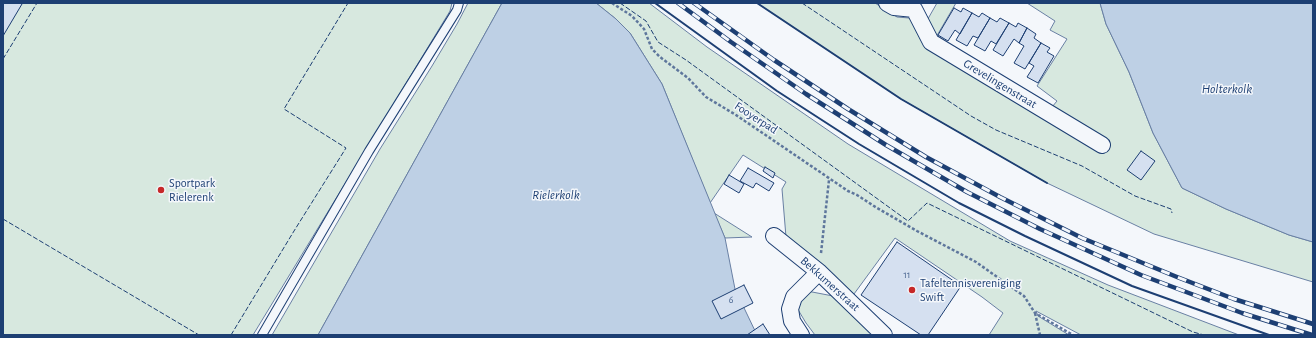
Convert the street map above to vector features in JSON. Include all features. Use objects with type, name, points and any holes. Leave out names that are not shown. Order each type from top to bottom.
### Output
[{"type":"street","name":"Grevelingenstraat","points":[[887,3],[894,8],[916,6],[931,42],[1102,145]]},
{"type":"street","name":"Bekkumerstraat","points":[[774,236],[819,272],[884,335]]},
{"type":"street","points":[[801,335],[792,321],[790,309],[794,298],[819,272]]},
{"type":"lane","points":[[262,335],[368,151],[457,10],[459,3]]},
{"type":"path","name":"Fooyerpad","points":[[612,3],[632,16],[644,29],[652,49],[660,57],[688,78],[706,97],[742,119],[829,180],[917,231],[976,262],[1024,296],[1035,313]]},
{"type":"path","points":[[819,272],[829,180]]},
{"type":"path","points":[[1035,313],[1040,335]]},
{"type":"path","points":[[1035,313],[1073,335]]},
{"type":"shaded area","name":"Sportpark Rielerenk","points":[[3,3],[452,3],[450,11],[253,335],[3,335]]},
{"type":"shaded area","points":[[468,3],[502,3],[318,335],[272,335],[380,149],[432,66]]},
{"type":"shaded area","points":[[596,3],[649,3],[707,47],[848,144],[1010,241],[1108,285],[1239,335],[1081,335],[1036,311],[1038,316],[1069,335],[989,335],[1003,313],[895,238],[854,294],[786,237],[782,189],[786,182],[743,155],[710,203],[662,84],[630,33],[616,19]]},
{"type":"shaded area","points":[[757,3],[875,3],[897,17],[909,18],[1047,113],[1057,101],[1037,86],[1067,39],[1050,30],[1055,21],[1027,3],[1100,3],[1106,24],[1129,72],[1153,133],[1182,188],[1226,209],[1289,235],[1313,242],[1313,282],[1154,234],[1047,183],[901,99]]},
{"type":"shaded area","points":[[937,3],[956,3],[935,39],[925,24]]},
{"type":"shaded area","points":[[714,213],[752,237],[725,238]]},
{"type":"shaded area","points":[[807,291],[833,296],[876,335],[815,335],[794,303]]},
{"type":"water","name":"Rielerkolk","points":[[502,3],[596,3],[616,19],[630,33],[662,84],[725,238],[735,289],[757,335],[318,335]]},
{"type":"water","name":"Holterkolk","points":[[1100,3],[1313,3],[1313,242],[1289,235],[1226,209],[1182,188],[1153,133],[1129,72],[1106,24]]},
{"type":"building","points":[[3,3],[22,4],[3,36]]},
{"type":"building","points":[[954,8],[961,12],[963,8],[972,13],[960,34],[955,30],[948,41],[938,35]]},
{"type":"building","points":[[972,13],[979,17],[982,13],[990,18],[978,38],[973,36],[967,46],[956,40]]},
{"type":"building","points":[[990,18],[997,22],[1000,18],[1009,23],[996,44],[991,41],[985,51],[974,45]]},
{"type":"building","points":[[1009,23],[1016,27],[1018,23],[1027,28],[1019,43],[1014,39],[1003,56],[993,50]]},
{"type":"building","points":[[1027,28],[1036,34],[1034,38],[1041,43],[1025,69],[1014,63],[1024,46],[1019,43]]},
{"type":"building","points":[[1041,43],[1050,48],[1047,52],[1054,56],[1038,83],[1027,77],[1034,66],[1029,63]]},
{"type":"building","points":[[1141,151],[1155,161],[1141,180],[1127,170]]},
{"type":"building","points":[[765,167],[775,173],[773,178],[763,171]]},
{"type":"building","points":[[748,168],[774,183],[769,191],[756,183],[753,188],[740,181]]},
{"type":"building","points":[[729,175],[744,184],[739,193],[724,184]]},
{"type":"building","name":"Tafeltennisvereniging Swift","points":[[897,242],[961,286],[928,335],[921,335],[861,295]]},
{"type":"building","points":[[744,285],[753,303],[721,319],[712,301]]},
{"type":"building","points":[[763,324],[770,335],[747,335]]},
{"type":"railway","points":[[678,3],[806,94],[886,145],[967,192],[1040,229],[1141,275],[1242,313],[1312,335]]},
{"type":"railway","points":[[694,3],[774,60],[848,109],[926,157],[1000,197],[1082,238],[1177,277],[1234,299],[1313,324]]},
{"type":"fence","points":[[3,59],[37,3]]},
{"type":"fence","points":[[231,335],[346,148],[284,109],[348,3]]},
{"type":"fence","points":[[620,3],[646,21],[658,42],[686,60],[908,221],[927,203],[1193,332],[1204,335]]},
{"type":"fence","points":[[802,3],[971,116],[996,130],[1082,166],[1135,196],[1171,209],[1172,213]]},
{"type":"fence","points":[[3,219],[199,335]]},
{"type":"wall","points":[[655,3],[777,91],[859,144],[959,203],[1025,236],[1132,286],[1269,335]]},
{"type":"wall","points":[[757,3],[901,99],[1047,183]]},
{"type":"place","name":"Sportpark Rielerenk","points":[[161,190]]},
{"type":"place","name":"Tafeltennisvereniging Swift","points":[[912,290]]}]
